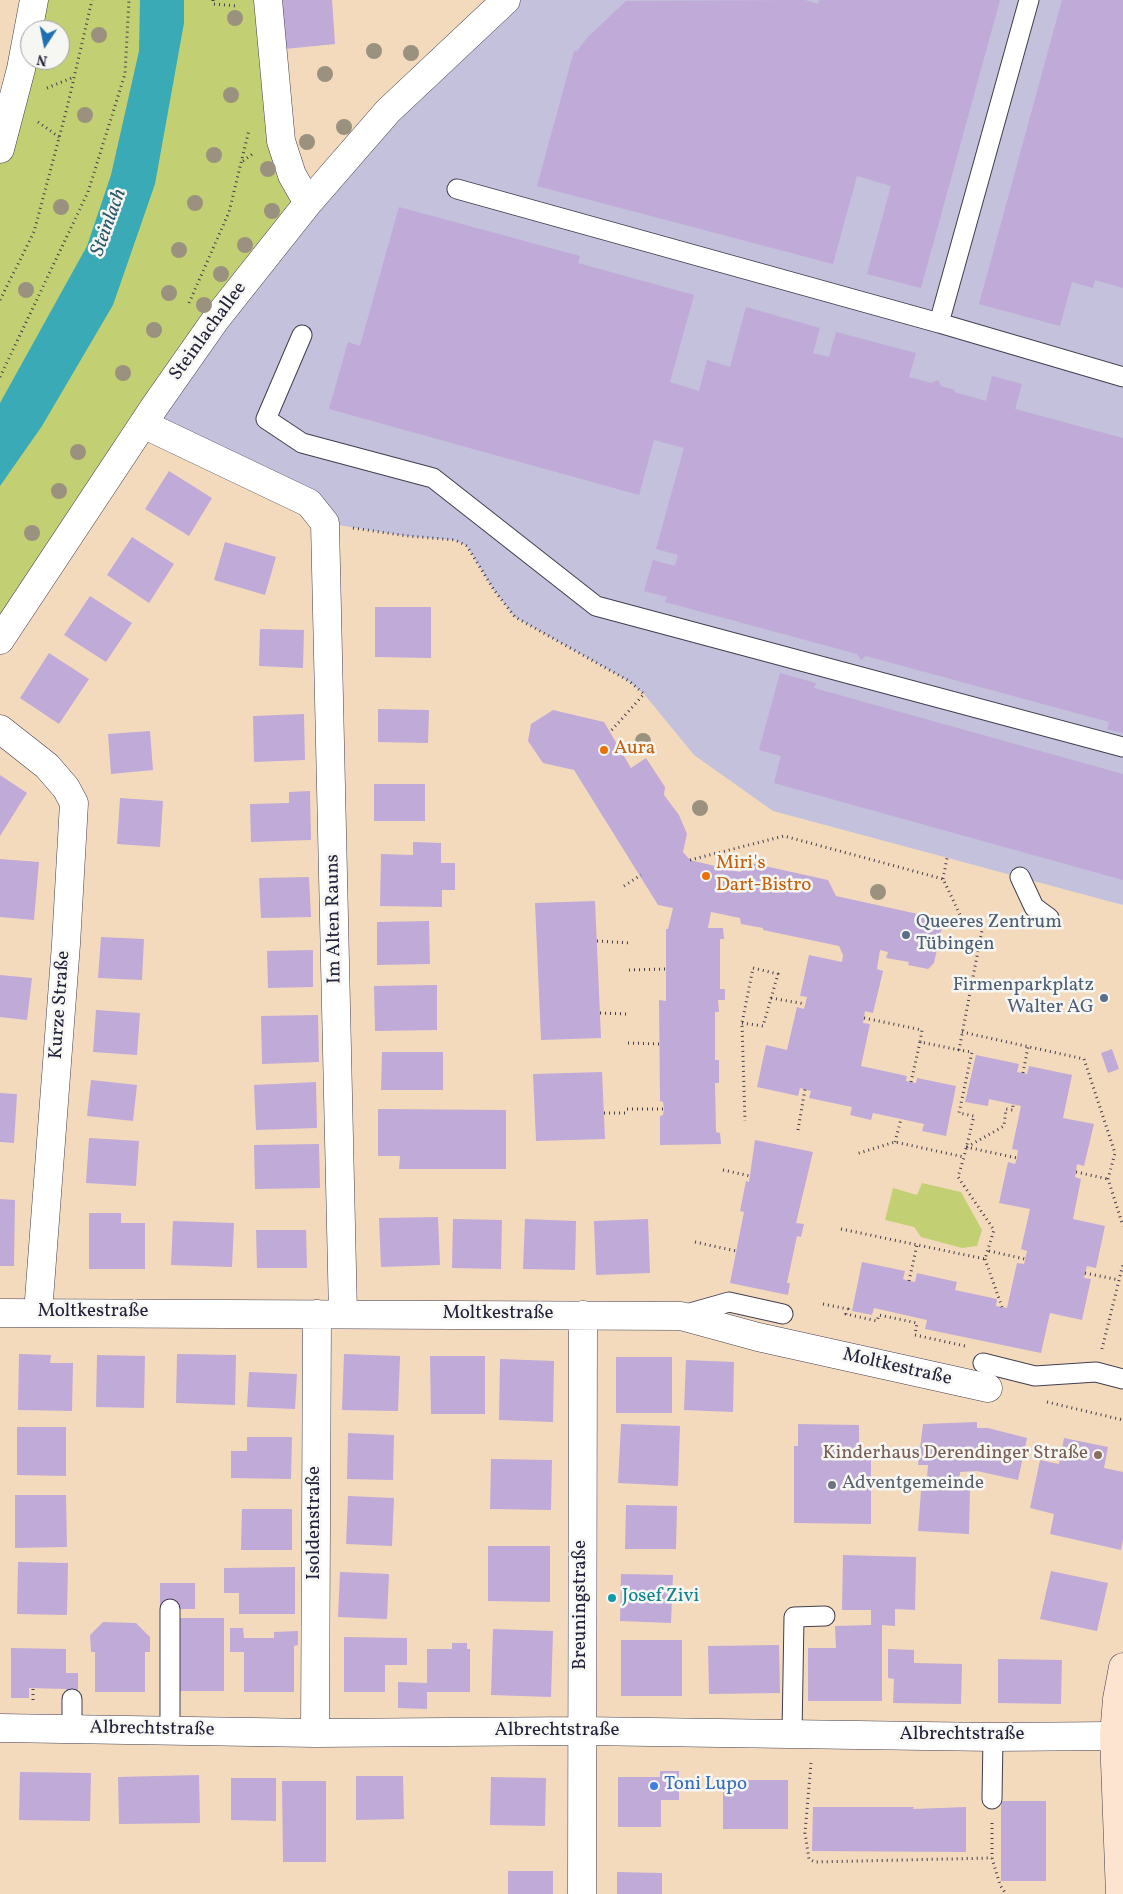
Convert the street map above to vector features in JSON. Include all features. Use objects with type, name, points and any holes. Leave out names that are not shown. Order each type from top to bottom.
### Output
[{"type":"street","points":[[0,149],[19,78],[34,0]]},
{"type":"street","points":[[268,0],[281,142],[292,175],[308,203]]},
{"type":"street","name":"Steinlachallee","points":[[0,640],[142,424],[216,319],[308,203],[388,111],[506,0]]},
{"type":"street","points":[[142,424],[309,503],[325,523]]},
{"type":"street","name":"Im Alten Rauns","points":[[325,523],[330,1314]]},
{"type":"street","name":"Kurze Straße","points":[[0,729],[47,766],[66,788],[74,803],[38,1313]]},
{"type":"street","name":"Moltkestraße","points":[[0,1313],[681,1316],[758,1337],[986,1376]]},
{"type":"street","name":"Isoldenstraße","points":[[315,1732],[330,1314]]},
{"type":"street","name":"Breuningstraße","points":[[582,1315],[582,1894]]},
{"type":"street","points":[[1120,1894],[1114,1736],[1123,1667]]},
{"type":"street","name":"Albrechtstraße","points":[[0,1728],[993,1737],[1114,1736]]},
{"type":"lane","points":[[939,323],[1029,0]]},
{"type":"lane","points":[[457,188],[939,323],[1123,377]]},
{"type":"lane","points":[[302,335],[266,419],[302,443],[433,478],[596,606],[1123,747]]},
{"type":"lane","points":[[1020,876],[1034,907],[1049,918]]},
{"type":"lane","points":[[681,1316],[729,1302],[783,1314]]},
{"type":"lane","points":[[986,1376],[1035,1376],[1096,1372],[1123,1379]]},
{"type":"lane","points":[[170,1609],[170,1731]]},
{"type":"lane","points":[[792,1734],[794,1617],[825,1616]]},
{"type":"lane","points":[[72,1699],[72,1729]]},
{"type":"lane","points":[[992,1799],[993,1737]]},
{"type":"path","points":[[0,300],[34,232],[67,108],[92,0]]},
{"type":"path","points":[[0,377],[88,192],[125,74],[130,0]]},
{"type":"path","points":[[187,309],[229,212],[245,151],[250,122]]},
{"type":"path","points":[[325,523],[366,531],[455,540],[467,546],[494,590],[515,617],[629,681],[644,694],[610,732]]},
{"type":"path","points":[[690,860],[784,836],[943,879]]},
{"type":"path","points":[[947,858],[943,879],[964,921],[983,924],[959,1050]]},
{"type":"path","points":[[624,886],[641,875]]},
{"type":"path","points":[[597,941],[630,943]]},
{"type":"path","points":[[742,1024],[763,1026],[778,974],[753,968],[742,1024],[745,1122]]},
{"type":"path","points":[[629,970],[666,969]]},
{"type":"path","points":[[771,998],[805,1004]]},
{"type":"path","points":[[600,1013],[628,1014]]},
{"type":"path","points":[[864,1018],[922,1030],[911,1082]]},
{"type":"path","points":[[962,1032],[1084,1059],[1115,1153],[1108,1179],[1123,1226]]},
{"type":"path","points":[[920,1042],[972,1052],[959,1113],[974,1116],[958,1177],[994,1230],[985,1260],[1002,1307]]},
{"type":"path","points":[[628,1043],[660,1044]]},
{"type":"path","points":[[1023,1073],[1028,1047]]},
{"type":"path","points":[[798,1130],[806,1090]]},
{"type":"path","points":[[966,1147],[1004,1126],[1006,1109],[1013,1110],[1014,1105]]},
{"type":"path","points":[[604,1113],[664,1109]]},
{"type":"path","points":[[895,1142],[901,1119]]},
{"type":"path","points":[[856,1154],[895,1142],[964,1157]]},
{"type":"path","points":[[966,1147],[1017,1158]]},
{"type":"path","points":[[723,1170],[750,1176]]},
{"type":"path","points":[[1076,1172],[1108,1179]]},
{"type":"path","points":[[841,1229],[985,1260]]},
{"type":"path","points":[[695,1242],[736,1251]]},
{"type":"path","points":[[909,1281],[917,1245]]},
{"type":"path","points":[[989,1251],[1025,1259]]},
{"type":"path","points":[[1096,1372],[1123,1264]]},
{"type":"path","points":[[1085,1273],[1119,1280]]},
{"type":"path","points":[[823,1304],[848,1310],[846,1314],[878,1322],[879,1315],[917,1323],[915,1335],[971,1348]]},
{"type":"path","points":[[1042,1401],[1123,1420]]},
{"type":"path","points":[[33,1689],[33,1697]]},
{"type":"path","points":[[809,1796],[805,1833],[809,1860],[815,1862],[992,1858]]},
{"type":"path","points":[[992,1799],[992,1858],[1000,1885],[1006,1894]]},
{"type":"shaded area","points":[[506,0],[1123,0],[1123,905],[773,811],[694,755],[644,694],[629,681],[515,617],[494,590],[467,546],[455,540],[407,536],[325,523],[143,424],[216,319]]},
{"type":"green space","points":[[34,0],[268,0],[278,111],[308,203],[0,640],[0,149],[20,61],[20,70],[70,70],[70,20],[29,20]]},
{"type":"green space","points":[[922,1183],[961,1192],[982,1230],[977,1246],[962,1248],[921,1237],[914,1227],[885,1220],[893,1188],[917,1195]]},
{"type":"water","name":"Steinlach","points":[[140,0],[184,0],[184,23],[155,184],[113,305],[42,426],[0,486],[0,403],[87,246],[111,175],[139,51]]},
{"type":"building","points":[[282,0],[332,0],[335,44],[285,49]]},
{"type":"building","points":[[805,0],[818,4],[819,0],[1000,0],[921,288],[867,274],[891,186],[857,176],[833,264],[537,186],[574,51],[577,51],[588,37],[626,1]]},
{"type":"building","points":[[1062,0],[1123,0],[1123,288],[1095,280],[1093,288],[1072,282],[1060,326],[979,304]]},
{"type":"building","points":[[399,207],[580,256],[578,263],[694,295],[670,382],[699,391],[707,360],[730,367],[746,307],[820,328],[813,353],[829,357],[836,332],[916,353],[909,377],[931,383],[938,380],[941,386],[955,390],[954,392],[986,401],[992,376],[1022,384],[1015,409],[1123,438],[1123,733],[1107,729],[1109,722],[866,656],[861,660],[857,654],[665,602],[667,597],[644,591],[653,560],[675,566],[678,555],[656,549],[684,448],[654,440],[639,495],[329,409],[348,342],[360,346]]},
{"type":"building","points":[[169,471],[212,498],[189,536],[145,509]]},
{"type":"building","points":[[132,537],[174,564],[149,603],[107,575]]},
{"type":"building","points":[[225,542],[276,557],[265,595],[214,580]]},
{"type":"building","points":[[90,596],[132,623],[106,662],[64,635]]},
{"type":"building","points":[[375,607],[431,607],[431,658],[375,657]]},
{"type":"building","points":[[260,629],[304,630],[303,668],[259,666]]},
{"type":"building","points":[[49,653],[89,679],[59,724],[20,698]]},
{"type":"building","points":[[780,673],[816,683],[814,688],[1123,774],[1123,880],[774,783],[781,756],[759,750]]},
{"type":"building","points":[[378,709],[429,710],[428,743],[378,742]]},
{"type":"building","points":[[553,710],[604,722],[631,768],[646,758],[665,787],[664,795],[679,815],[687,834],[683,852],[690,860],[740,872],[751,863],[828,880],[836,896],[936,918],[942,927],[934,963],[928,969],[908,965],[909,962],[886,958],[888,952],[880,950],[877,969],[883,971],[873,1013],[865,1011],[863,1023],[870,1024],[861,1066],[907,1076],[906,1081],[916,1083],[917,1078],[956,1086],[946,1136],[922,1131],[924,1124],[873,1113],[871,1120],[850,1115],[852,1107],[809,1098],[811,1091],[800,1088],[798,1096],[757,1087],[766,1045],[787,1050],[797,1007],[804,1009],[807,997],[800,996],[809,955],[842,962],[843,955],[839,946],[763,930],[763,928],[741,924],[740,918],[711,912],[708,928],[723,928],[724,939],[720,939],[720,989],[725,989],[725,1000],[718,1000],[719,1012],[715,1012],[715,1060],[719,1060],[719,1083],[715,1083],[716,1132],[720,1133],[721,1144],[660,1145],[660,1116],[663,1115],[664,1109],[663,1102],[660,1101],[659,1000],[666,1001],[666,929],[668,929],[673,908],[658,905],[574,770],[543,763],[528,741],[531,724]]},
{"type":"building","points":[[304,714],[305,760],[254,762],[253,716]]},
{"type":"building","points":[[150,731],[153,770],[111,774],[108,734]]},
{"type":"building","points":[[0,775],[27,793],[0,836]]},
{"type":"building","points":[[374,784],[425,784],[425,821],[374,821]]},
{"type":"building","points":[[310,791],[311,840],[251,842],[250,804],[289,803],[289,792]]},
{"type":"building","points":[[120,798],[163,801],[160,847],[117,844]]},
{"type":"building","points":[[413,842],[441,843],[441,863],[455,863],[455,890],[442,890],[442,907],[380,906],[381,854],[413,855]]},
{"type":"building","points":[[0,859],[39,862],[34,920],[0,917]]},
{"type":"building","points":[[309,877],[311,917],[261,918],[259,878]]},
{"type":"building","points":[[595,901],[601,1038],[541,1040],[535,903]]},
{"type":"building","points":[[429,921],[430,964],[377,965],[377,922]]},
{"type":"building","points":[[101,937],[144,939],[142,980],[98,978]]},
{"type":"building","points":[[313,950],[313,987],[268,988],[267,951]]},
{"type":"building","points":[[0,975],[32,978],[27,1020],[0,1017]]},
{"type":"building","points":[[437,985],[437,1030],[375,1031],[374,986]]},
{"type":"building","points":[[96,1010],[140,1013],[137,1055],[93,1052]]},
{"type":"building","points":[[318,1015],[319,1062],[262,1064],[261,1016]]},
{"type":"building","points":[[1112,1049],[1119,1069],[1108,1073],[1101,1053]]},
{"type":"building","points":[[382,1052],[443,1052],[443,1090],[381,1090]]},
{"type":"building","points":[[976,1055],[1019,1064],[1017,1072],[1027,1074],[1029,1066],[1072,1075],[1063,1118],[1094,1124],[1084,1166],[1077,1164],[1075,1177],[1081,1179],[1073,1219],[1105,1226],[1096,1268],[1087,1266],[1084,1278],[1091,1279],[1082,1320],[1050,1313],[1041,1353],[925,1329],[927,1320],[874,1308],[872,1315],[852,1311],[862,1262],[905,1271],[903,1279],[909,1281],[915,1282],[917,1273],[957,1282],[955,1290],[997,1299],[996,1306],[1007,1308],[1017,1263],[1024,1264],[1027,1251],[1021,1249],[1030,1209],[999,1203],[1008,1162],[1015,1164],[1017,1158],[1018,1150],[1012,1149],[1021,1106],[989,1099],[988,1106],[965,1102]]},
{"type":"building","points":[[602,1072],[605,1139],[536,1141],[533,1074]]},
{"type":"building","points":[[91,1080],[137,1085],[133,1121],[87,1116]]},
{"type":"building","points":[[316,1082],[317,1128],[256,1130],[254,1085]]},
{"type":"building","points":[[0,1093],[17,1094],[14,1143],[0,1142]]},
{"type":"building","points":[[378,1109],[506,1110],[506,1169],[399,1169],[400,1156],[378,1156]]},
{"type":"building","points":[[89,1138],[139,1141],[136,1186],[86,1183]]},
{"type":"building","points":[[755,1140],[813,1152],[796,1223],[804,1224],[801,1237],[797,1236],[787,1283],[790,1283],[788,1295],[730,1283],[744,1212],[740,1211],[746,1181],[749,1182]]},
{"type":"building","points":[[319,1144],[320,1188],[255,1189],[254,1145]]},
{"type":"building","points":[[0,1199],[15,1200],[14,1266],[0,1266]]},
{"type":"building","points":[[89,1213],[121,1213],[121,1223],[145,1223],[145,1269],[89,1269]]},
{"type":"building","points":[[438,1217],[440,1265],[381,1267],[379,1218]]},
{"type":"building","points":[[453,1219],[502,1220],[501,1269],[452,1268]]},
{"type":"building","points":[[525,1219],[576,1221],[575,1270],[523,1269]]},
{"type":"building","points":[[648,1219],[650,1273],[596,1275],[594,1221]]},
{"type":"building","points":[[173,1221],[234,1223],[232,1267],[171,1265]]},
{"type":"building","points":[[256,1230],[306,1230],[307,1268],[257,1268]]},
{"type":"building","points":[[19,1354],[51,1355],[50,1363],[73,1363],[72,1411],[18,1410]]},
{"type":"building","points":[[177,1354],[236,1355],[235,1405],[176,1403]]},
{"type":"building","points":[[344,1354],[400,1356],[398,1411],[342,1410]]},
{"type":"building","points":[[97,1355],[145,1356],[144,1408],[96,1407]]},
{"type":"building","points":[[430,1356],[485,1356],[485,1414],[431,1414]]},
{"type":"building","points":[[616,1357],[672,1357],[672,1413],[616,1413]]},
{"type":"building","points":[[500,1359],[554,1361],[553,1422],[499,1420]]},
{"type":"building","points":[[686,1360],[734,1362],[733,1412],[684,1410]]},
{"type":"building","points":[[249,1372],[297,1374],[295,1409],[247,1407]]},
{"type":"building","points":[[977,1422],[977,1428],[988,1428],[1027,1438],[1018,1480],[977,1471],[960,1472],[959,1488],[970,1488],[969,1534],[918,1531],[921,1491],[926,1491],[928,1465],[918,1465],[923,1424]]},
{"type":"building","points":[[621,1424],[680,1426],[678,1486],[618,1483]]},
{"type":"building","name":"Adventgemeinde","points":[[798,1424],[859,1425],[859,1447],[871,1447],[871,1524],[794,1523],[794,1446],[798,1446]]},
{"type":"building","points":[[17,1427],[66,1427],[66,1476],[17,1475]]},
{"type":"building","points":[[348,1433],[394,1435],[393,1480],[347,1479]]},
{"type":"building","points":[[247,1437],[292,1437],[291,1479],[231,1478],[231,1451],[247,1451]]},
{"type":"building","points":[[1064,1438],[1108,1447],[1104,1468],[1123,1472],[1123,1539],[1121,1550],[1050,1534],[1054,1514],[1030,1508],[1040,1460],[1059,1464]]},
{"type":"building","points":[[491,1459],[552,1460],[551,1510],[490,1509]]},
{"type":"building","points":[[15,1495],[66,1495],[67,1547],[15,1548]]},
{"type":"building","points":[[348,1496],[394,1498],[392,1546],[346,1544]]},
{"type":"building","points":[[626,1505],[677,1506],[676,1549],[625,1549]]},
{"type":"building","points":[[242,1509],[292,1509],[292,1550],[241,1550]]},
{"type":"building","points":[[488,1546],[550,1546],[550,1602],[488,1601]]},
{"type":"building","points":[[843,1555],[916,1557],[915,1610],[895,1609],[895,1626],[882,1625],[882,1701],[808,1701],[808,1648],[836,1648],[835,1626],[871,1625],[871,1610],[842,1610]]},
{"type":"building","points":[[18,1562],[68,1563],[67,1615],[17,1614]]},
{"type":"building","points":[[295,1567],[295,1614],[239,1614],[239,1593],[224,1593],[224,1568]]},
{"type":"building","points":[[1051,1571],[1108,1583],[1097,1631],[1040,1619]]},
{"type":"building","points":[[340,1572],[389,1574],[387,1619],[338,1617]]},
{"type":"building","points":[[621,1574],[673,1575],[671,1623],[620,1621]]},
{"type":"building","points":[[160,1583],[195,1583],[195,1609],[160,1609]]},
{"type":"building","points":[[180,1618],[224,1618],[224,1691],[180,1691],[180,1676],[177,1676],[177,1662],[180,1662]]},
{"type":"building","points":[[103,1622],[136,1623],[150,1637],[150,1652],[145,1652],[145,1692],[95,1692],[95,1652],[91,1652],[90,1635]]},
{"type":"building","points":[[230,1628],[243,1628],[244,1638],[274,1638],[274,1632],[298,1631],[298,1645],[294,1646],[294,1692],[244,1692],[244,1652],[230,1652]]},
{"type":"building","points":[[493,1629],[553,1631],[551,1697],[491,1695]]},
{"type":"building","points":[[344,1637],[407,1638],[407,1665],[385,1665],[385,1692],[344,1692]]},
{"type":"building","points":[[621,1640],[682,1640],[682,1696],[621,1696]]},
{"type":"building","points":[[452,1643],[467,1643],[467,1649],[470,1649],[470,1692],[427,1692],[427,1709],[398,1708],[398,1682],[427,1683],[427,1649],[452,1649]]},
{"type":"building","points":[[779,1645],[780,1693],[709,1694],[708,1646]]},
{"type":"building","points":[[11,1648],[66,1649],[66,1673],[78,1673],[78,1699],[66,1699],[66,1689],[29,1688],[29,1698],[11,1698]]},
{"type":"building","points":[[888,1649],[914,1650],[914,1663],[962,1664],[961,1704],[893,1703],[894,1679],[888,1678]]},
{"type":"building","points":[[998,1659],[1062,1660],[1061,1704],[998,1703]]},
{"type":"building","points":[[660,1771],[679,1771],[679,1800],[661,1800],[661,1827],[618,1827],[618,1777],[660,1777]]},
{"type":"building","points":[[20,1772],[91,1773],[90,1821],[19,1820]]},
{"type":"building","points":[[199,1775],[200,1823],[119,1824],[118,1777]]},
{"type":"building","points":[[356,1776],[403,1776],[404,1819],[356,1820]]},
{"type":"building","points":[[491,1777],[546,1778],[545,1826],[490,1825]]},
{"type":"building","points":[[231,1778],[276,1778],[276,1821],[231,1820]]},
{"type":"building","points":[[723,1780],[788,1780],[788,1829],[723,1829]]},
{"type":"building","points":[[282,1781],[326,1781],[326,1862],[283,1862]]},
{"type":"building","points":[[1001,1801],[1046,1801],[1046,1881],[1001,1881]]},
{"type":"building","points":[[813,1807],[914,1807],[913,1809],[966,1807],[966,1852],[812,1851]]},
{"type":"building","points":[[508,1871],[553,1871],[553,1894],[508,1894]]},
{"type":"building","points":[[617,1872],[662,1873],[662,1894],[617,1894]]},
{"type":"place","name":"Aura","points":[[604,750]]},
{"type":"place","name":"Miri's Dart-Bistro","points":[[706,876]]},
{"type":"place","name":"Queeres Zentrum Tübingen","points":[[906,935]]},
{"type":"place","name":"Firmenparkplatz Walter AG","points":[[1104,998]]},
{"type":"place","name":"Kinderhaus Derendinger Straße","points":[[1098,1455]]},
{"type":"place","name":"Adventgemeinde","points":[[832,1485]]},
{"type":"place","name":"Josef Zivi","points":[[612,1598]]},
{"type":"place","name":"Toni Lupo","points":[[654,1786]]}]
